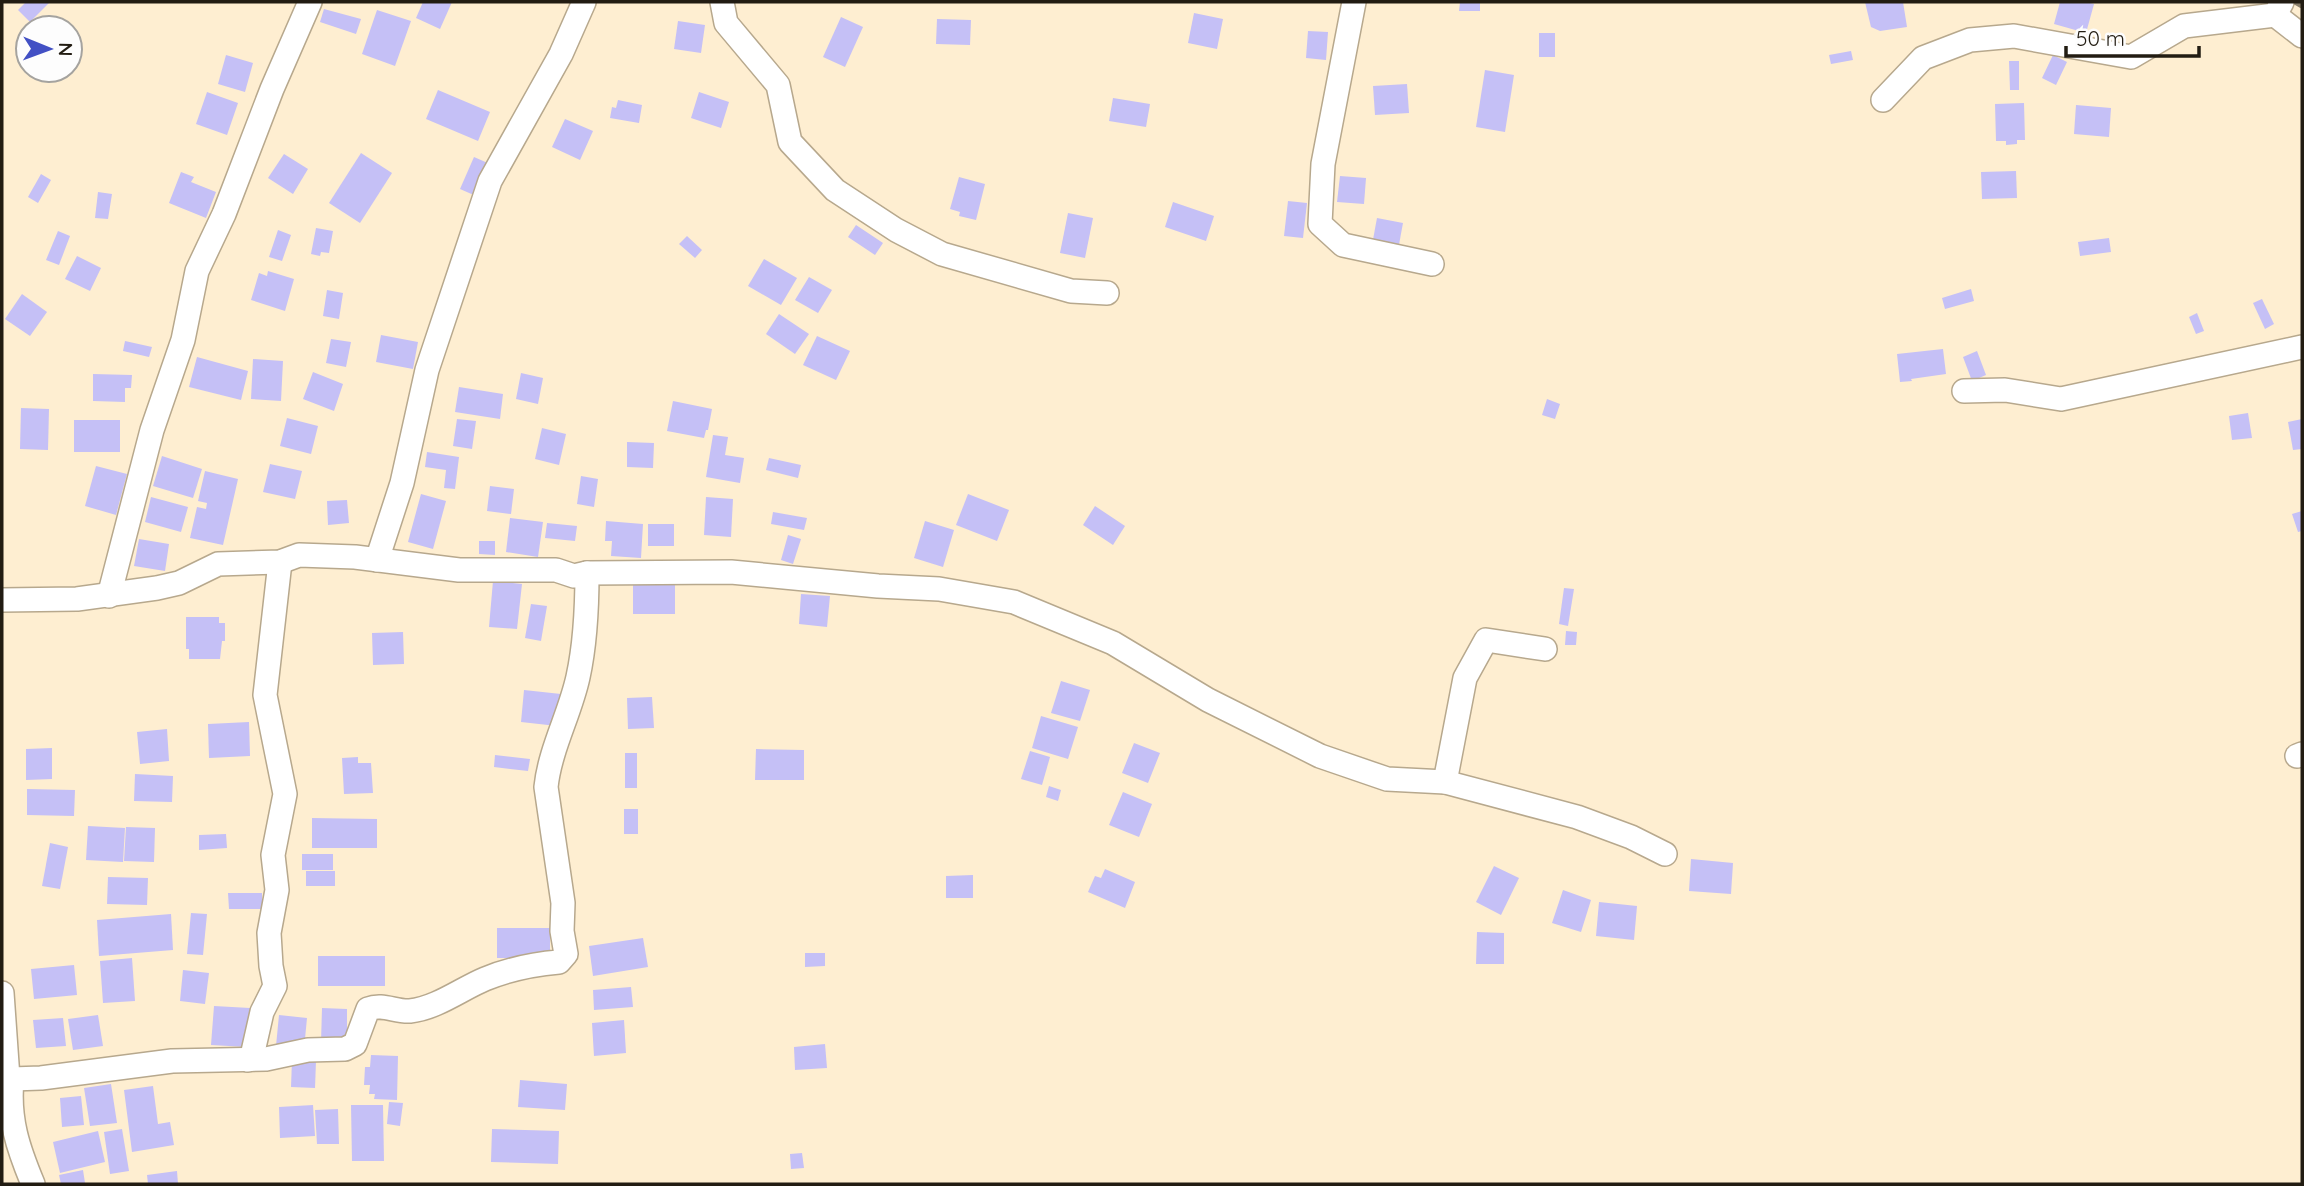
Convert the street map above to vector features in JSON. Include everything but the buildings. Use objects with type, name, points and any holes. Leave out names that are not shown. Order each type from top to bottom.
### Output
[{"type":"street","points":[[109,596],[152,430],[183,340],[197,271],[224,214],[272,89],[310,2]]},
{"type":"street","points":[[377,560],[402,483],[428,370],[490,181],[561,54],[584,2]]},
{"type":"street","points":[[722,2],[726,23],[778,85],[790,142],[835,190],[896,230],[942,254],[1071,291],[1107,293]]},
{"type":"street","points":[[1354,2],[1323,164],[1320,224],[1343,245],[1432,264]]},
{"type":"street","points":[[1883,100],[1923,58],[1970,40],[2014,36],[2131,57],[2184,26],[2278,8],[2302,36]]},
{"type":"street","points":[[1964,391],[2005,390],[2061,399],[2302,347]]},
{"type":"street","points":[[2,600],[77,599],[157,589],[179,583],[218,564],[280,562],[299,555],[377,560],[459,570],[556,570],[574,576],[587,573],[731,572],[939,589],[1014,602],[1113,643],[1208,700],[1320,756],[1387,779],[1445,782],[1577,817],[1665,853]]},
{"type":"street","points":[[248,1060],[252,1056],[262,1012],[275,986],[269,933],[277,890],[273,855],[285,794],[265,695],[280,562]]},
{"type":"street","points":[[7,1077],[53,1077],[172,1060],[266,1059],[307,1050],[345,1049],[355,1044],[368,1009],[376,1006],[408,1011],[428,1006],[487,978],[559,961],[566,954],[562,931],[563,903],[546,787],[548,769],[578,677],[587,573]]},
{"type":"street","points":[[1445,782],[1465,678],[1486,640],[1545,649]]},
{"type":"street","points":[[2,993],[10,1104],[17,1144],[33,1184]]},
{"type":"railway","points":[[2295,2],[2302,6]]}]
